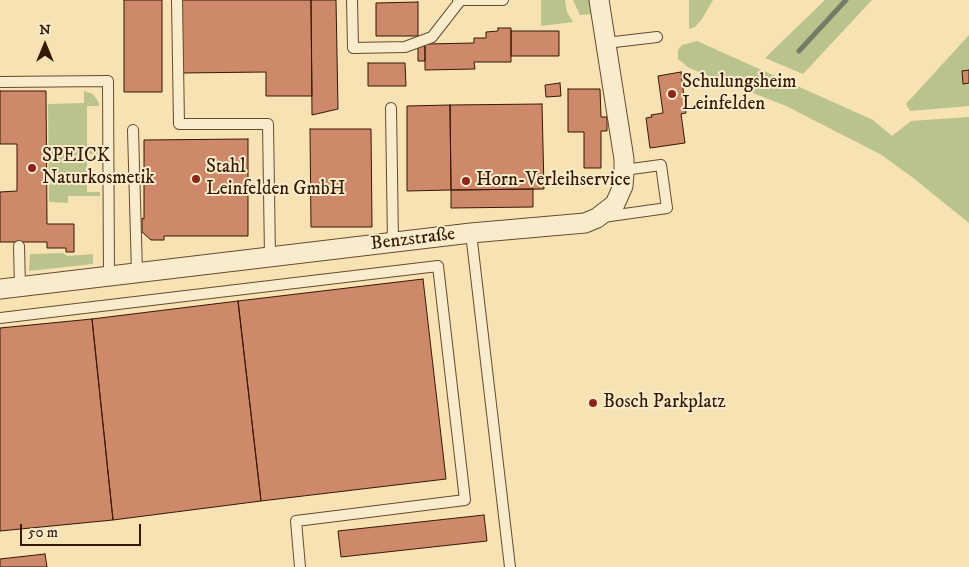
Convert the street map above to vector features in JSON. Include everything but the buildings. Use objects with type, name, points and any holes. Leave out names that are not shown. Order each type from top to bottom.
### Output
[{"type":"street","name":"Benzstraße","points":[[0,289],[471,233],[585,223],[597,218],[615,204],[623,186],[624,170],[599,0]]},
{"type":"lane","points":[[176,0],[179,124],[268,124],[270,257]]},
{"type":"lane","points":[[352,0],[353,48],[405,47],[432,37],[459,0],[503,0]]},
{"type":"lane","points":[[606,43],[657,37]]},
{"type":"lane","points":[[0,82],[108,81],[109,277]]},
{"type":"lane","points":[[391,108],[393,242]]},
{"type":"lane","points":[[133,130],[137,273]]},
{"type":"lane","points":[[597,218],[667,208],[661,165],[624,170]]},
{"type":"lane","points":[[471,233],[510,567]]},
{"type":"lane","points":[[19,246],[20,287]]},
{"type":"lane","points":[[0,318],[438,266],[465,500],[296,521],[300,567]]},
{"type":"green space","points":[[541,0],[565,0],[567,12],[573,22],[541,26]]},
{"type":"green space","points":[[573,0],[591,0],[593,14],[580,15]]},
{"type":"green space","points":[[689,0],[713,0],[702,19],[695,27],[689,29]]},
{"type":"green space","points":[[825,0],[872,0],[803,74],[765,58]]},
{"type":"green space","points":[[969,35],[969,106],[910,111],[906,104]]},
{"type":"green space","points":[[697,41],[873,120],[892,136],[911,121],[969,117],[969,223],[880,154],[786,106],[689,68],[678,59],[678,50],[682,45]]},
{"type":"green space","points":[[84,91],[93,94],[99,103],[99,106],[87,106],[87,149],[100,149],[100,154],[87,154],[87,192],[100,192],[100,196],[68,196],[68,203],[49,202],[48,104],[84,103]]},
{"type":"green space","points":[[63,253],[67,256],[93,254],[93,264],[29,271],[30,254]]},
{"type":"waterway","points":[[799,51],[846,0]]},
{"type":"place","name":"Schulungsheim Leinfelden","points":[[672,94]]},
{"type":"place","name":"SPEICK Naturkosmetik","points":[[32,168]]},
{"type":"place","name":"Stahl Leinfelden GmbH","points":[[196,179]]},
{"type":"place","name":"Horn-Verleihservice","points":[[466,181]]},
{"type":"place","name":"Bosch Parkplatz","points":[[593,403]]}]
